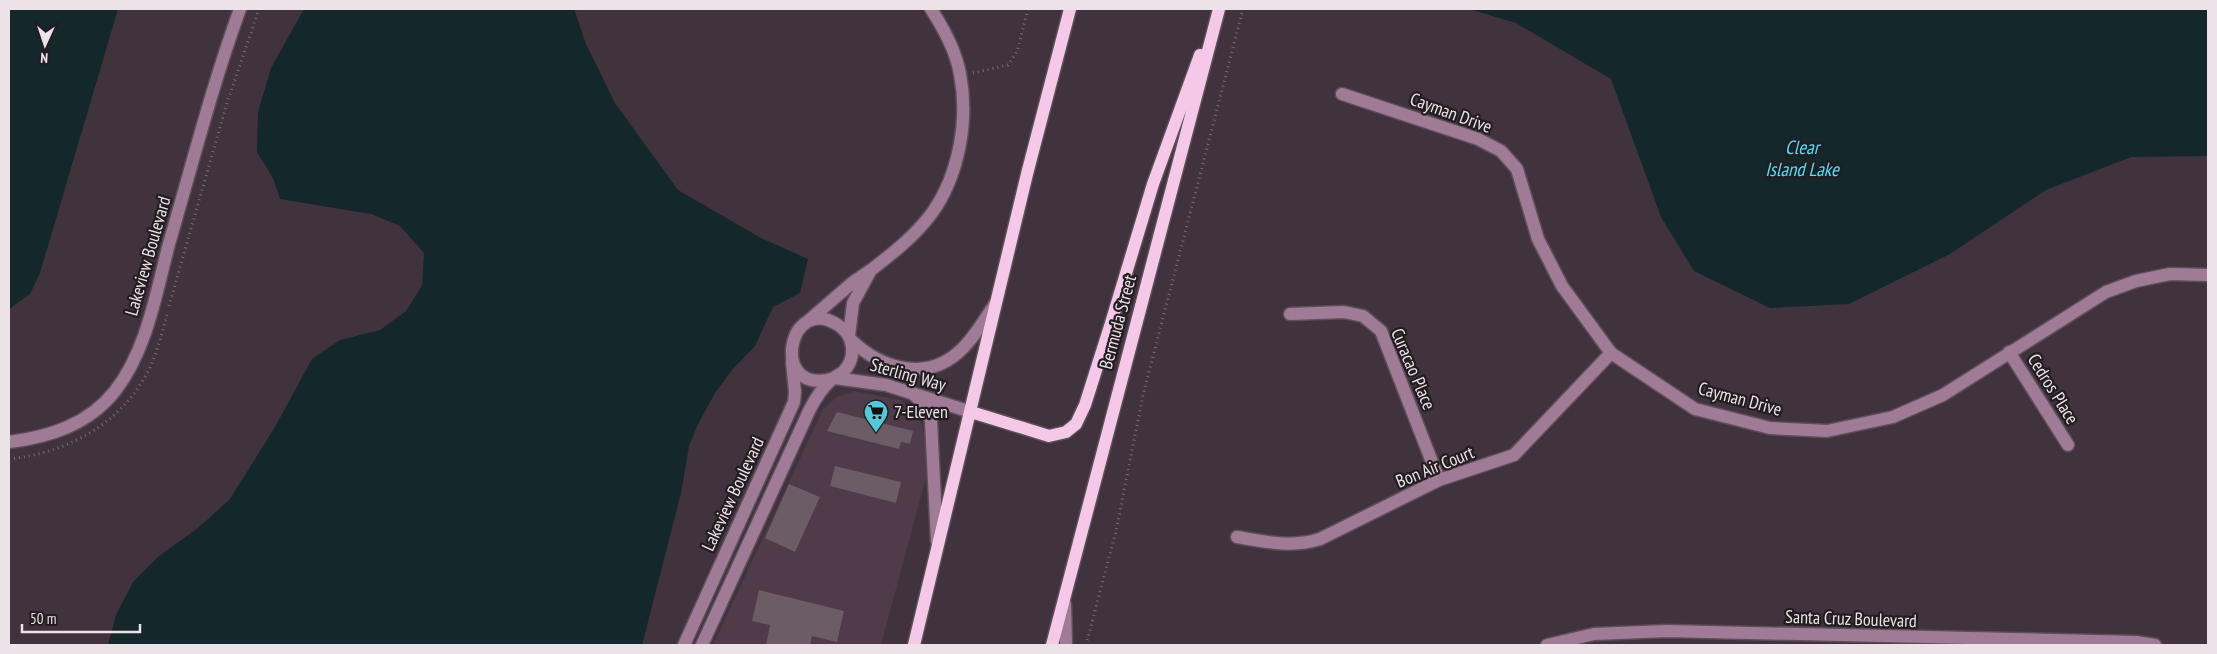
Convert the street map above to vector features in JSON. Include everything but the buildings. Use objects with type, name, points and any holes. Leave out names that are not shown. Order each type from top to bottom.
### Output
[{"type":"main road","points":[[914,645],[1027,174],[1070,9]]},
{"type":"main road","points":[[971,412],[1049,436],[1066,432],[1080,418],[1156,175],[1188,85],[1218,9]]},
{"type":"main road","name":"Bermuda Street","points":[[1052,645],[1218,9]]},
{"type":"street","name":"Lakeview Boulevard","points":[[9,442],[36,439],[68,429],[90,414],[114,393],[132,366],[145,333],[200,134],[240,9]]},
{"type":"street","points":[[871,270],[853,303],[850,362],[844,371],[833,379],[819,381],[803,375],[795,365],[791,353],[794,338],[804,326],[852,283],[871,270],[918,230],[932,212],[945,190],[960,145],[963,118],[960,75],[954,53],[931,9]]},
{"type":"street","name":"Cayman Drive","points":[[1342,94],[1478,139],[1501,151],[1517,169],[1538,239],[1562,286],[1612,353],[1695,409],[1770,428],[1827,432],[1893,417],[1942,395],[2106,292],[2136,281],[2170,274],[2208,275]]},
{"type":"street","name":"Sterling Way","points":[[850,337],[863,351],[884,364],[914,370],[931,368],[946,362],[965,346],[998,299]]},
{"type":"street","name":"Curacao Place","points":[[1290,314],[1344,312],[1363,316],[1381,331],[1440,480]]},
{"type":"street","points":[[804,326],[817,320],[831,321],[843,328],[850,337]]},
{"type":"street","name":"Cedros Place","points":[[2009,352],[2068,445]]},
{"type":"street","name":"Lakeview Boulevard","points":[[684,645],[780,435],[795,396],[791,353]]},
{"type":"street","name":"Bon Air Court","points":[[1237,537],[1283,545],[1303,545],[1320,539],[1440,480],[1514,455],[1612,353]]},
{"type":"street","name":"Lakeview Boulevard","points":[[702,645],[812,406],[833,379]]},
{"type":"street","name":"Sterling Way","points":[[833,379],[872,381],[971,412]]},
{"type":"street","points":[[911,392],[925,405],[932,425],[938,551]]},
{"type":"street","points":[[780,435],[788,457]]},
{"type":"street","points":[[724,555],[740,563]]},
{"type":"street","points":[[1065,596],[1066,645]]},
{"type":"street","name":"Santa Cruz Boulevard","points":[[1547,645],[1594,634],[1624,632],[2010,643],[2136,642],[2155,645]]},
{"type":"path","points":[[960,75],[987,71],[1008,65],[1017,52],[1028,9]]},
{"type":"path","points":[[1086,645],[1116,531],[1143,395],[1243,9]]},
{"type":"shaded area","points":[[854,391],[901,400],[922,424],[926,444],[926,477],[881,645],[713,645],[823,409],[837,397]]},
{"type":"water","points":[[9,9],[118,9],[40,273],[30,294],[9,309]]},
{"type":"water","points":[[304,9],[574,9],[586,44],[615,103],[678,190],[761,238],[808,259],[800,293],[773,307],[755,346],[732,370],[715,393],[698,424],[689,446],[681,493],[642,645],[108,645],[116,615],[133,582],[159,556],[198,528],[230,499],[275,427],[312,359],[340,340],[380,330],[406,311],[422,286],[424,253],[400,226],[371,214],[280,199],[273,178],[257,152],[258,112],[271,68]]},
{"type":"water","name":"Clear Island Lake","points":[[1469,9],[2208,9],[2208,156],[2131,157],[2046,190],[1950,254],[1849,304],[1770,308],[1694,271],[1661,217],[1611,79],[1516,23]]},
{"type":"place","name":"7-Eleven","points":[[876,433]]}]
